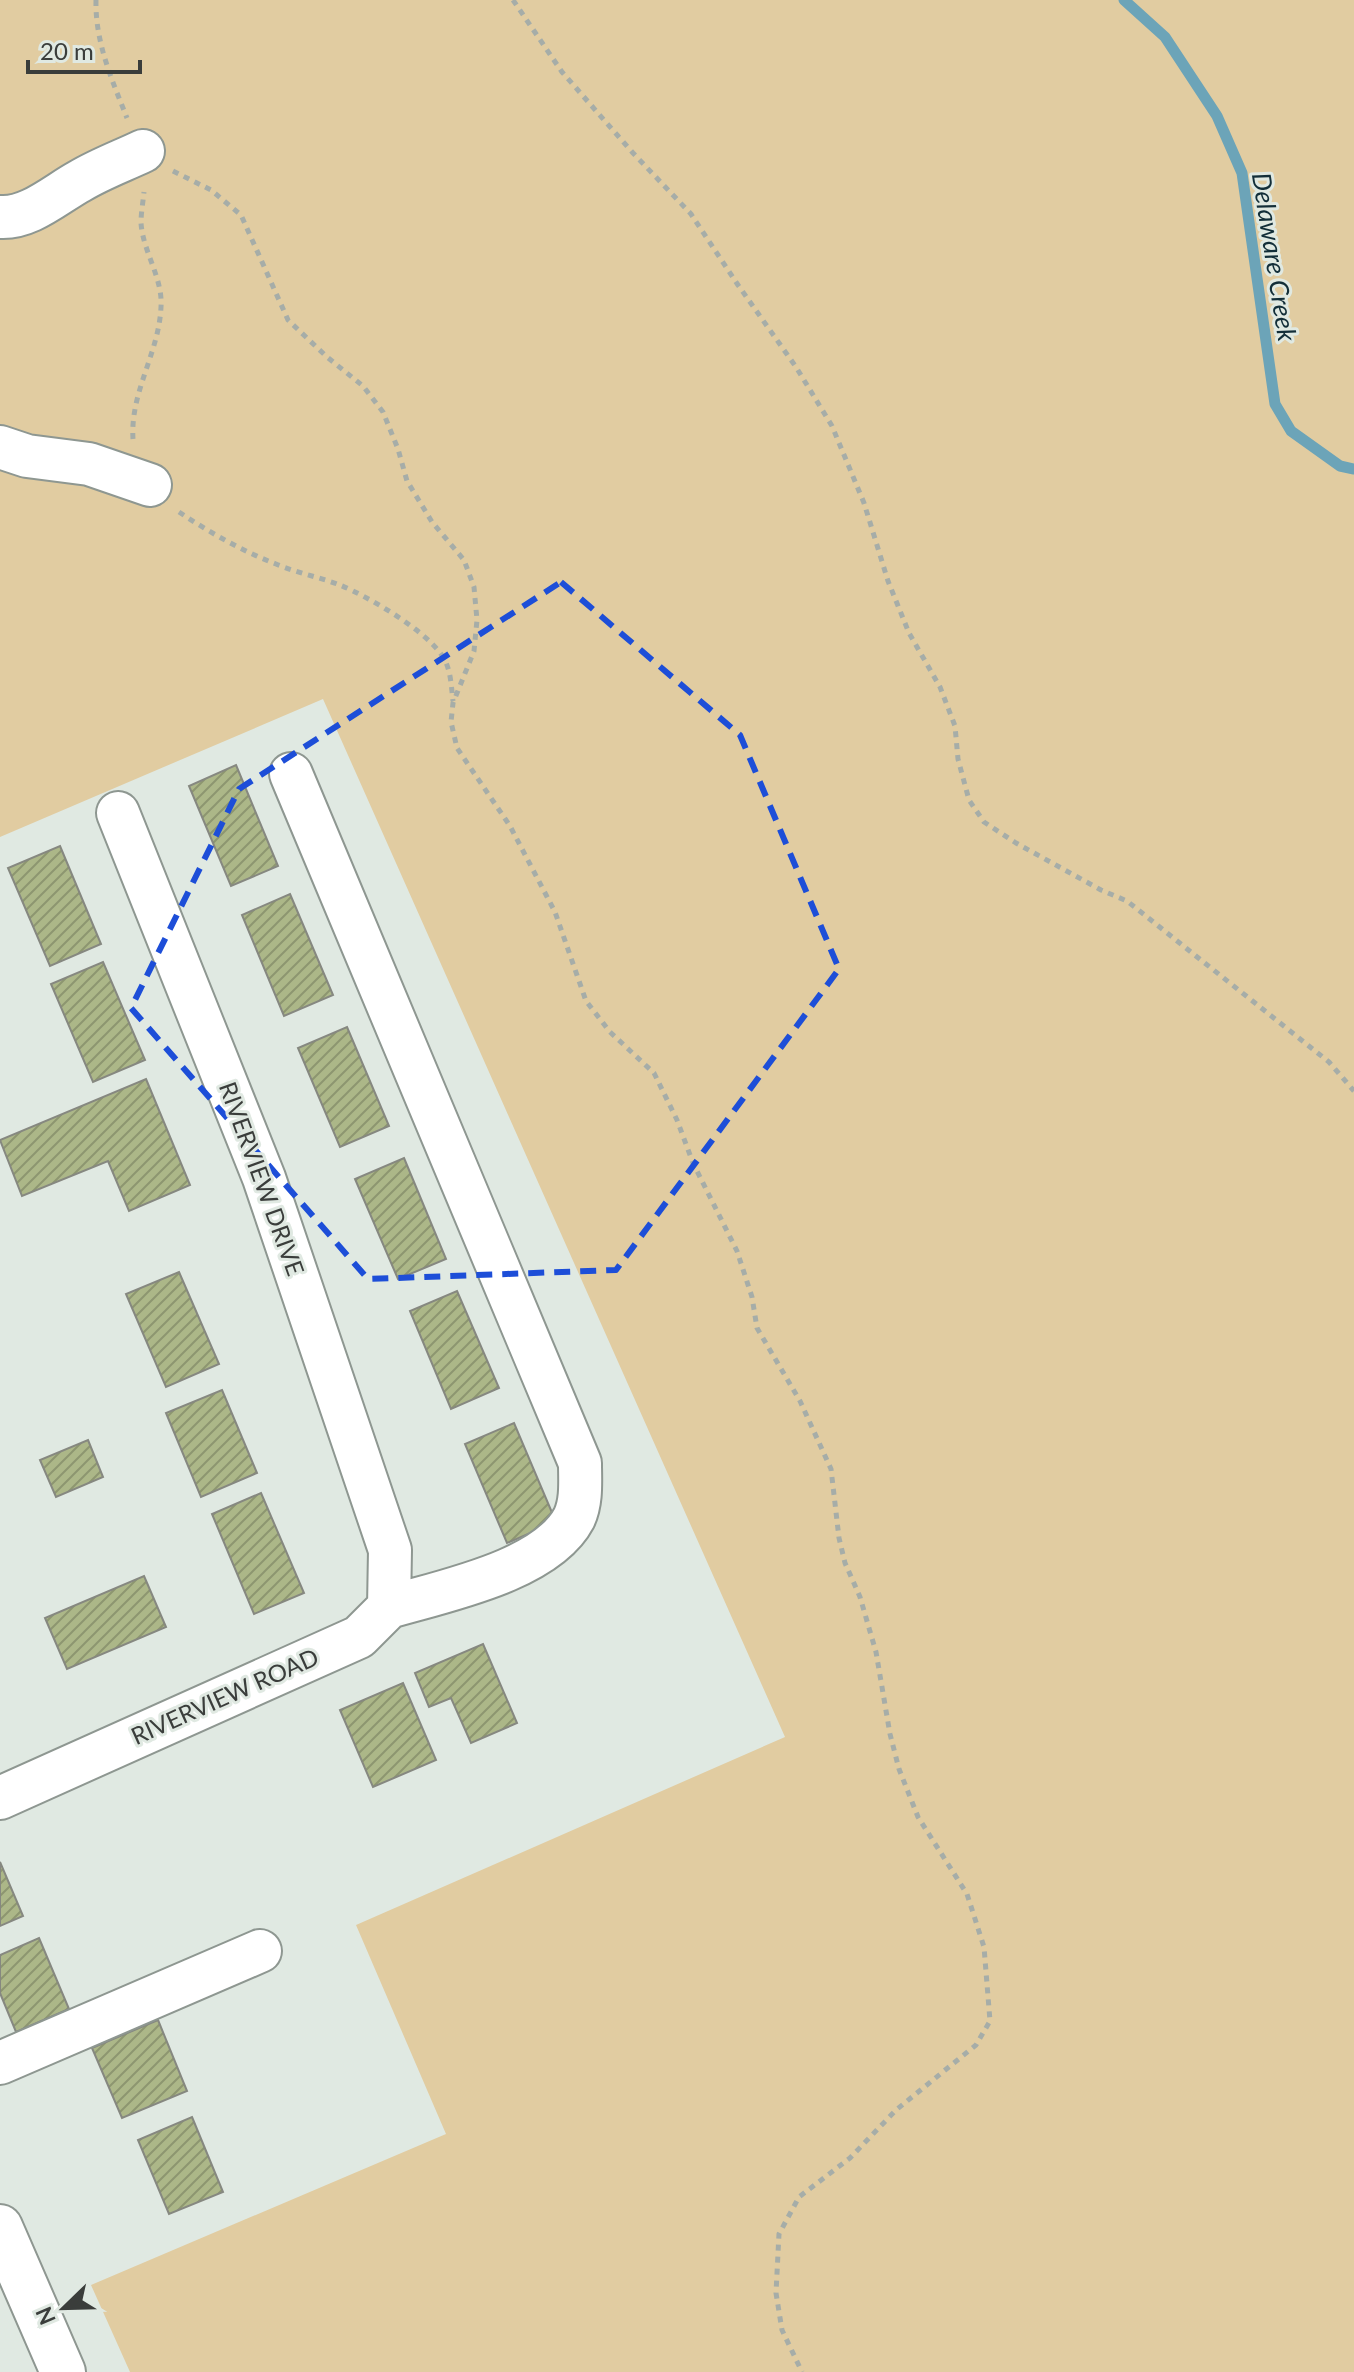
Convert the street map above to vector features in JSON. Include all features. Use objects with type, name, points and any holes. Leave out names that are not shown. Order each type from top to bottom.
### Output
[{"type":"main road","points":[[0,2227],[63,2372]]},
{"type":"street","points":[[0,217],[7,218],[41,206],[80,181],[146,155]]},
{"type":"street","points":[[0,447],[27,456],[89,464],[150,485]]},
{"type":"street","points":[[291,774],[580,1463],[580,1496],[573,1518],[556,1539],[536,1556],[499,1574],[389,1607]]},
{"type":"street","name":"RIVERVIEW DRIVE","points":[[118,813],[264,1178],[390,1550],[389,1607]]},
{"type":"street","name":"RIVERVIEW ROAD","points":[[0,1798],[359,1637],[389,1607]]},
{"type":"street","points":[[0,2063],[260,1951]]},
{"type":"path","points":[[96,0],[95,20],[108,71],[146,155],[141,223],[158,282],[161,305],[157,331],[132,419],[134,452],[142,477],[162,500],[196,523],[242,548],[302,574],[340,585],[382,607],[441,653],[449,669],[453,703],[451,722],[457,748],[510,826],[555,912],[586,1001],[610,1032],[654,1073],[677,1120],[693,1163],[737,1251],[752,1297],[757,1328],[818,1437],[831,1469],[845,1563],[860,1597],[876,1652],[899,1769],[918,1817],[967,1894],[984,1947],[990,2021],[976,2045],[896,2110],[850,2158],[799,2197],[779,2234],[776,2293],[782,2330],[802,2372]]},
{"type":"path","points":[[513,0],[562,72],[691,214],[796,367],[832,426],[864,503],[888,581],[909,633],[940,687],[955,726],[958,759],[969,800],[984,822],[1040,857],[1127,901],[1329,1062],[1354,1091]]},
{"type":"path","points":[[146,155],[211,190],[241,215],[288,320],[363,386],[383,412],[407,481],[432,522],[464,560],[474,587],[477,620],[474,651],[453,703]]},
{"type":"highlighted area","points":[[561,582],[740,735],[839,969],[616,1270],[368,1279],[131,1008],[239,789]]},
{"type":"shaded area","points":[[0,0],[1354,0],[1354,2372],[130,2372],[91,2285],[446,2134],[356,1925],[785,1737],[323,699],[0,837]]},
{"type":"building","points":[[236,765],[278,866],[231,886],[189,786]]},
{"type":"building","points":[[60,846],[101,944],[50,966],[8,868]]},
{"type":"building","points":[[290,894],[333,995],[284,1016],[242,915]]},
{"type":"building","points":[[103,962],[145,1060],[93,1082],[51,984]]},
{"type":"building","points":[[347,1027],[389,1126],[340,1147],[298,1048]]},
{"type":"building","points":[[146,1079],[190,1185],[129,1211],[108,1161],[22,1196],[0,1140]]},
{"type":"building","points":[[404,1158],[446,1259],[398,1279],[355,1179]]},
{"type":"building","points":[[179,1272],[219,1364],[166,1387],[126,1294]]},
{"type":"building","points":[[457,1291],[499,1388],[451,1409],[410,1311]]},
{"type":"building","points":[[222,1390],[257,1473],[201,1497],[166,1413]]},
{"type":"building","points":[[514,1423],[556,1522],[507,1543],[465,1444]]},
{"type":"building","points":[[88,1440],[103,1477],[56,1497],[40,1460]]},
{"type":"building","points":[[261,1493],[304,1593],[254,1614],[212,1514]]},
{"type":"building","points":[[144,1576],[166,1627],[67,1669],[45,1618]]},
{"type":"building","points":[[483,1644],[517,1723],[471,1743],[451,1698],[429,1707],[415,1673]]},
{"type":"building","points":[[403,1683],[436,1760],[373,1787],[340,1710]]},
{"type":"building","points":[[0,1862],[23,1916],[0,1926]]},
{"type":"building","points":[[39,1938],[69,2009],[16,2032],[0,1993],[0,1955]]},
{"type":"building","points":[[158,2020],[187,2091],[122,2118],[92,2048]]},
{"type":"building","points":[[192,2117],[223,2192],[169,2214],[138,2140]]},
{"type":"waterway","name":"Delaware Creek","points":[[1124,0],[1165,37],[1217,116],[1242,173],[1275,404],[1291,431],[1340,466],[1354,469]]}]
